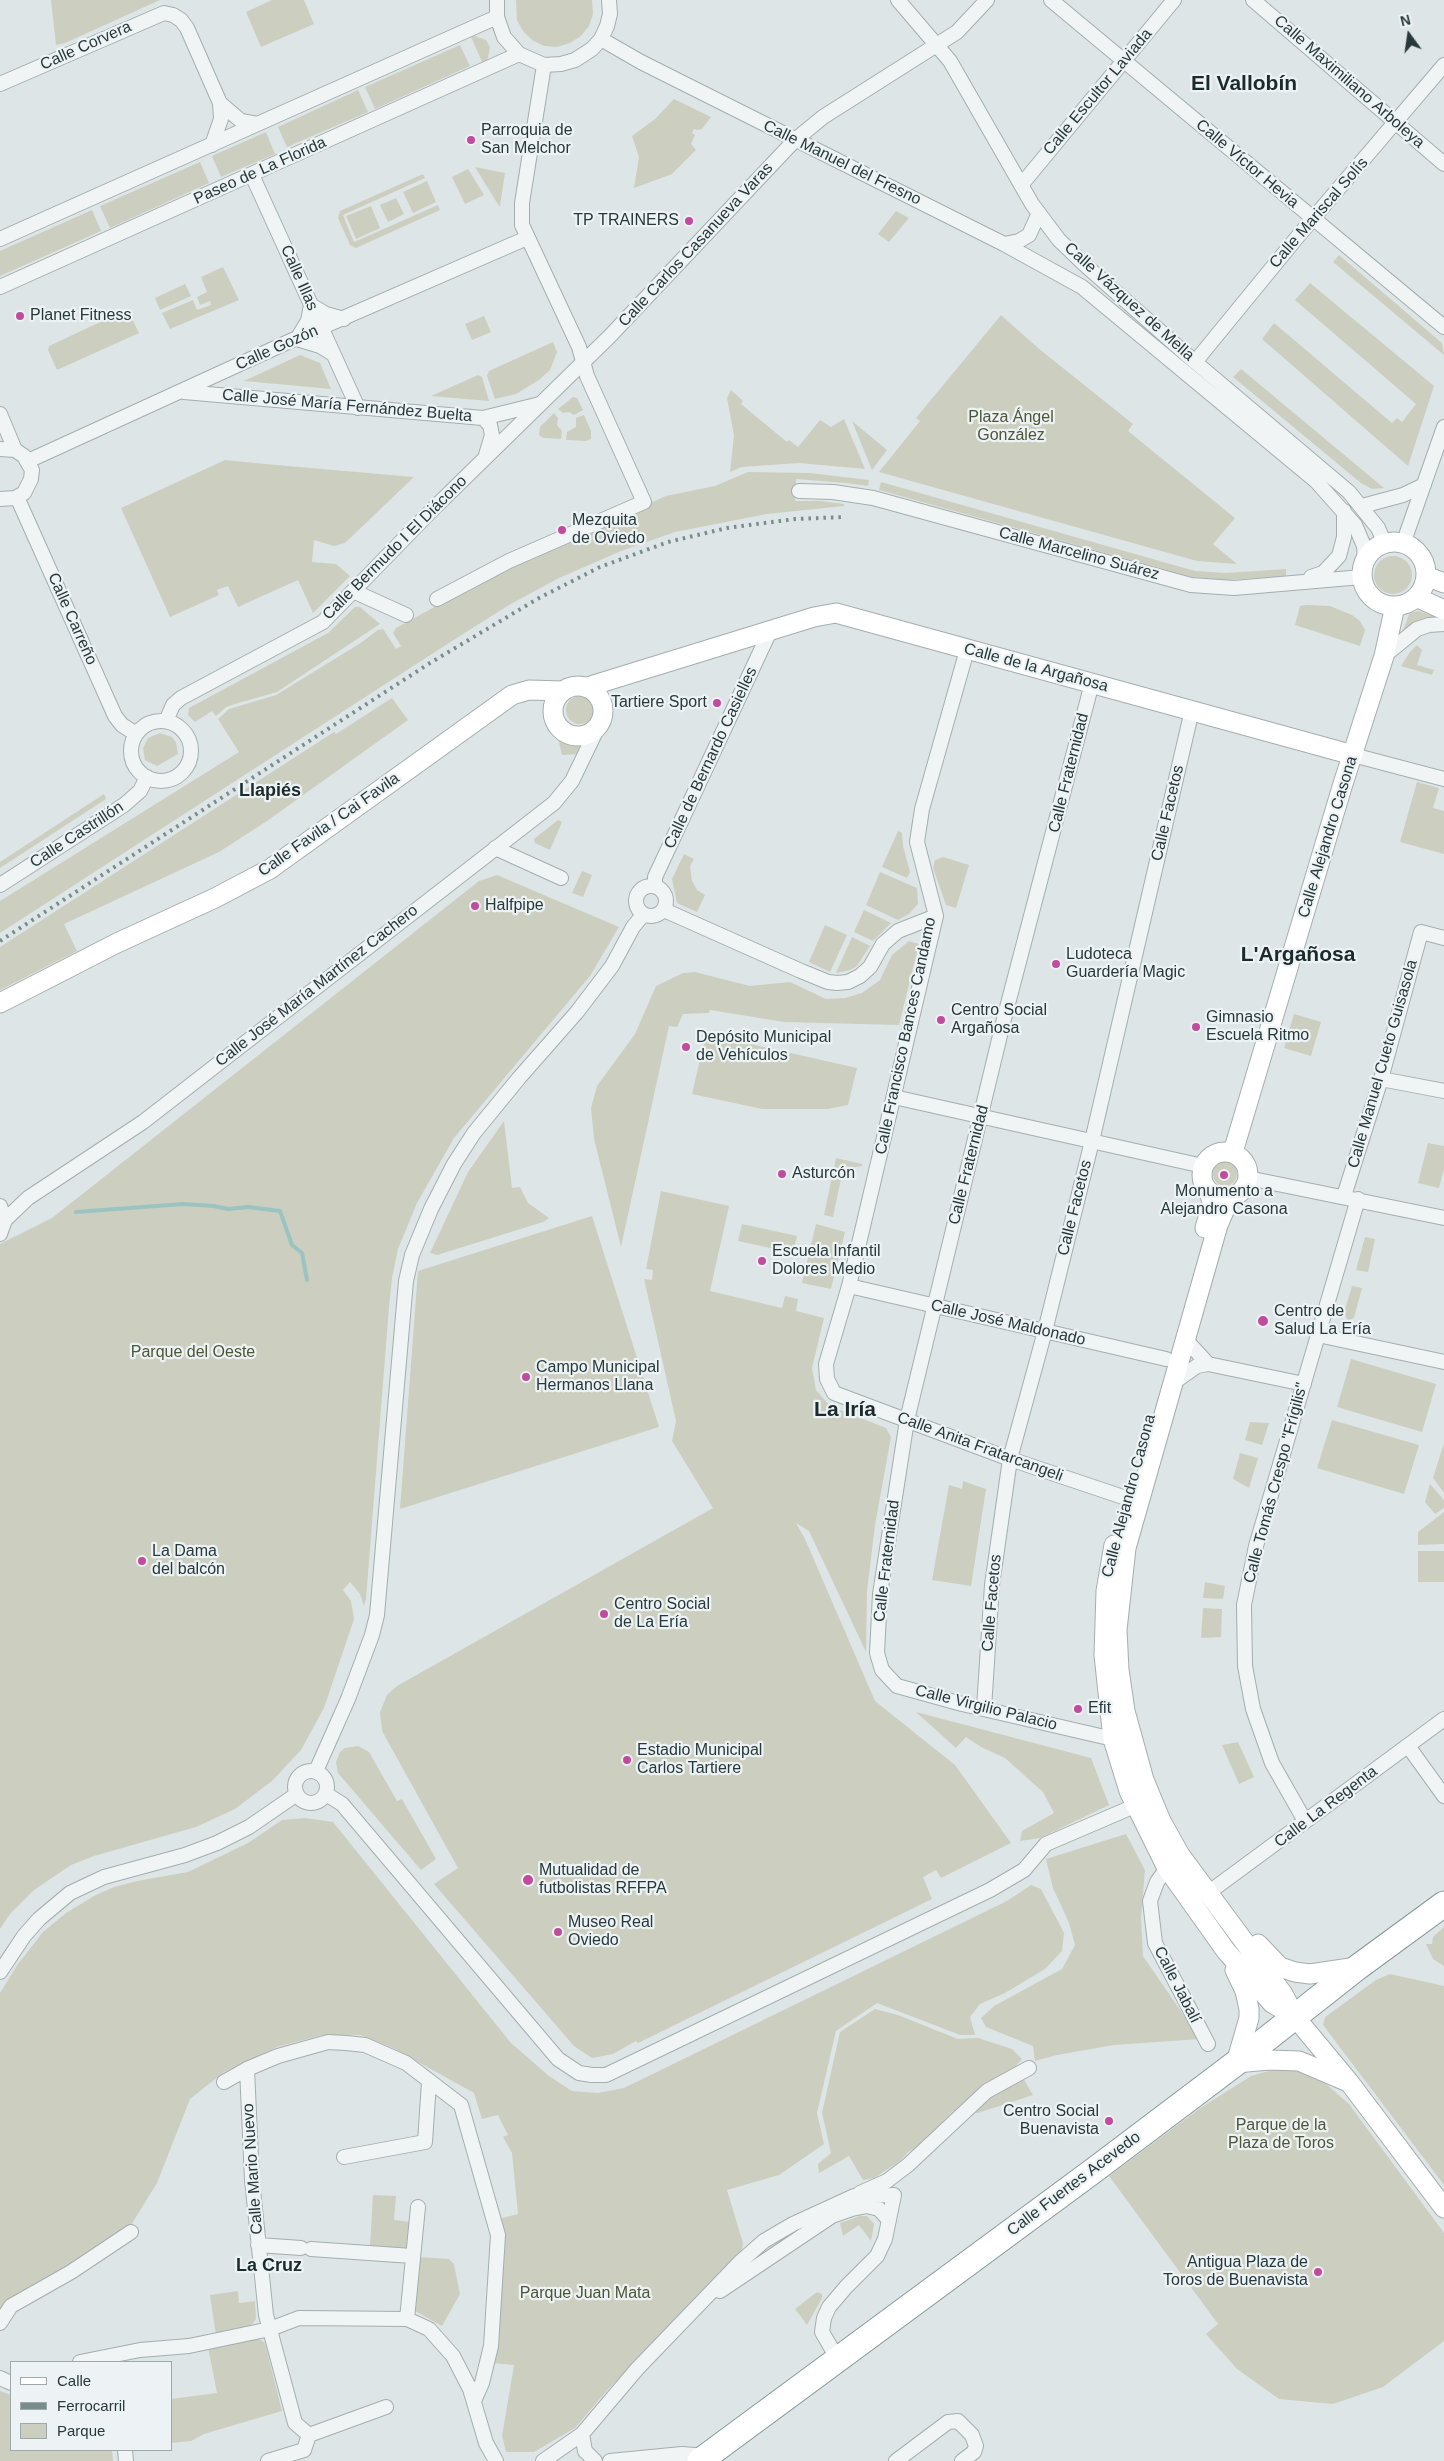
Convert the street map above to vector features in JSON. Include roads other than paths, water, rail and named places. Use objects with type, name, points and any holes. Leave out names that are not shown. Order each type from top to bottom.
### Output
[{"type":"highway","name":"Calle Fuertes Acevedo","points":[[706,2459],[837,2358],[1093,2171],[1236,2063],[1358,1967],[1444,1904]]},
{"type":"main road","points":[[1385,544],[1403,544],[1418,552],[1426,567],[1425,584],[1410,602],[1395,606],[1377,601],[1364,586],[1363,569],[1376,548],[1385,544]]},
{"type":"main road","points":[[1426,576],[1444,583]]},
{"type":"main road","points":[[1416,597],[1444,610]]},
{"type":"main road","name":"Calle Alejandro Casona","points":[[1233,1152],[1384,656],[1395,606]]},
{"type":"main road","name":"Calle de la Argañosa","points":[[587,687],[824,614],[836,613],[1353,755]]},
{"type":"main road","name":"Calle de la Argañosa","points":[[602,716],[611,691],[630,674]]},
{"type":"main road","points":[[570,686],[587,687],[597,693],[602,716],[591,733],[580,736],[562,731],[553,715],[557,697],[570,686]]},
{"type":"main road","name":"Calle Favila / Cai Favila","points":[[0,1003],[117,943],[215,898],[270,869],[512,695],[529,690],[563,691]]},
{"type":"main road","points":[[1233,1152],[1241,1157],[1247,1166],[1248,1178],[1244,1188],[1230,1198],[1219,1197],[1209,1191],[1202,1176],[1204,1166],[1210,1157],[1216,1154],[1233,1152]]},
{"type":"main road","name":"Calle Alejandro Casona","points":[[1209,1191],[1212,1203],[1126,1498],[1108,1575],[1104,1612],[1104,1655],[1114,1739],[1143,1802],[1167,1868],[1226,1951],[1272,2003],[1295,2017]]},
{"type":"main road","name":"Calle Alejandro Casona","points":[[1230,1198],[1218,1225],[1128,1540],[1118,1604],[1118,1656],[1122,1697],[1136,1756],[1143,1802],[1283,1994],[1295,2017]]},
{"type":"main road","name":"Calle Alejandro Casona","points":[[1208,1893],[1280,1967],[1310,1974],[1358,1967]]},
{"type":"main road","name":"Calle Alejandro Casona","points":[[1226,1951],[1245,1991],[1249,2009],[1249,2018],[1236,2063]]},
{"type":"main road","points":[[1295,2017],[1349,2082],[1444,2208]]},
{"type":"main road","points":[[1236,2063],[1269,2060],[1299,2062],[1349,2082]]},
{"type":"street","points":[[497,0],[497,18],[504,37],[519,54],[544,64],[561,64],[576,60],[592,49],[601,39],[610,14],[609,0]]},
{"type":"street","name":"Calle Vázquez de Mella","points":[[898,0],[950,61],[1039,213],[1059,240],[1196,362],[1326,471],[1362,506],[1378,528],[1385,544]]},
{"type":"street","name":"Calle Carlos Casanueva Varas","points":[[583,363],[795,140],[823,116],[957,32],[987,0]]},
{"type":"street","name":"Calle Víctor Hevia","points":[[1051,0],[1444,327]]},
{"type":"street","name":"Calle Escultor Laviada","points":[[1022,184],[1174,0]]},
{"type":"street","name":"Calle Maximiliano Arboleya","points":[[1253,0],[1444,164]]},
{"type":"street","name":"Calle Corvera","points":[[0,84],[146,20],[164,14],[174,15],[182,20],[220,103]]},
{"type":"street","points":[[0,239],[497,18]]},
{"type":"street","name":"Calle Manuel del Fresno","points":[[601,39],[795,140],[1004,244],[1082,287]]},
{"type":"street","name":"Paseo de La Florida","points":[[0,287],[519,54]]},
{"type":"street","points":[[437,599],[509,560],[644,502],[586,376],[579,347],[522,226],[521,210],[544,64]]},
{"type":"street","name":"Calle Mariscal Solís","points":[[1196,362],[1314,218],[1444,65]]},
{"type":"street","points":[[220,103],[241,121],[259,124]]},
{"type":"street","points":[[212,145],[220,119],[220,103]]},
{"type":"street","name":"Calle Illas","points":[[252,175],[358,408]]},
{"type":"street","points":[[1004,244],[1029,235],[1039,213]]},
{"type":"street","name":"Calle Gozón","points":[[28,461],[297,339],[527,238]]},
{"type":"street","name":"Calle Vázquez de Mella","points":[[1082,287],[1316,481],[1344,511],[1360,535],[1364,546],[1363,569]]},
{"type":"street","points":[[333,354],[320,346],[297,339],[308,321],[311,305],[326,314],[344,319]]},
{"type":"street","points":[[234,395],[227,385],[226,379],[230,373],[247,362]]},
{"type":"street","name":"Calle Bermudo I El Diácono","points":[[166,721],[172,705],[181,698],[323,622],[484,459],[583,363]]},
{"type":"street","name":"Calle José María Fernández Buelta","points":[[181,392],[234,395],[358,408],[483,418],[540,404]]},
{"type":"street","points":[[0,414],[15,450],[28,461],[32,479],[24,493],[17,497],[0,499]]},
{"type":"street","points":[[483,418],[490,425],[492,435],[491,443],[484,459]]},
{"type":"street","points":[[1403,544],[1444,427]]},
{"type":"street","points":[[0,449],[15,450]]},
{"type":"street","points":[[1362,506],[1403,495],[1424,485]]},
{"type":"street","name":"Calle Marcelino Suárez","points":[[799,491],[833,492],[873,498],[1191,584],[1234,588],[1294,583],[1363,569]]},
{"type":"street","name":"Calle Carreño","points":[[17,497],[115,716],[122,725],[136,734]]},
{"type":"street","points":[[1294,583],[1323,573],[1339,556],[1344,537],[1344,511]]},
{"type":"street","points":[[353,591],[406,615]]},
{"type":"street","points":[[1384,656],[1417,629],[1429,625],[1444,624]]},
{"type":"street","name":"Calle de Bernardo Casielles","points":[[655,886],[655,877],[770,631]]},
{"type":"street","name":"Calle Francisco Bances Candamo","points":[[826,1364],[849,1286],[936,916],[916,842],[922,809],[967,650]]},
{"type":"street","name":"Calle Fraternidad","points":[[877,1653],[880,1594],[907,1420],[981,1116],[1092,683]]},
{"type":"street","name":"Calle Facetos","points":[[984,1708],[992,1585],[1010,1459],[1045,1331],[1092,1141],[1192,710]]},
{"type":"street","name":"Calle José María Martínez Cachero","points":[[6,1220],[28,1198],[143,1122],[554,804],[572,781],[602,716]]},
{"type":"street","points":[[166,721],[180,727],[187,736],[191,746],[190,757],[186,767],[178,775],[169,780],[158,780],[147,777],[133,763],[131,752],[136,734],[145,725],[166,721]]},
{"type":"street","name":"Calle de la Argañosa","points":[[1353,755],[1444,779]]},
{"type":"street","name":"Calle Castrillón","points":[[0,885],[124,805],[140,791],[147,777]]},
{"type":"street","points":[[496,848],[561,878]]},
{"type":"street","points":[[655,886],[666,896],[664,910],[652,917],[643,914],[637,907],[636,898],[641,889],[655,886]]},
{"type":"street","points":[[664,910],[801,971],[828,982],[837,983],[848,982],[865,972],[883,944],[898,931],[936,916]]},
{"type":"street","points":[[316,1771],[348,1699],[377,1615],[406,1280],[412,1255],[431,1209],[454,1164],[474,1133],[577,1012],[612,966],[633,927],[643,914]]},
{"type":"street","name":"Calle Manuel Cueto Guisasola","points":[[1351,1198],[1421,932],[1444,938]]},
{"type":"street","points":[[1381,1079],[1444,1091]]},
{"type":"street","points":[[894,1097],[1204,1166]]},
{"type":"street","points":[[1248,1178],[1444,1218]]},
{"type":"street","name":"Calle Tomás Crespo \"Frígilis\"","points":[[1305,1821],[1272,1763],[1253,1709],[1243,1643],[1244,1605],[1249,1577],[1318,1335],[1351,1198]]},
{"type":"street","points":[[0,1206],[6,1220],[0,1234]]},
{"type":"street","name":"Calle José Maldonado","points":[[849,1286],[1166,1359]]},
{"type":"street","points":[[1318,1335],[1444,1362]]},
{"type":"street","points":[[1186,1340],[1208,1364]]},
{"type":"street","name":"Calle Anita Fratarcangeli","points":[[826,1364],[827,1379],[834,1393],[1010,1459],[1126,1498]]},
{"type":"street","points":[[1173,1383],[1198,1366],[1208,1364],[1304,1384]]},
{"type":"street","name":"Calle Virgilio Palacio","points":[[877,1653],[882,1670],[896,1686],[1114,1739]]},
{"type":"street","name":"Calle La Regenta","points":[[1208,1893],[1444,1719]]},
{"type":"street","points":[[1408,1746],[1444,1796]]},
{"type":"street","points":[[306,1771],[316,1771],[327,1782],[326,1794],[321,1800],[310,1803],[300,1799],[295,1784],[297,1778],[306,1771]]},
{"type":"street","points":[[0,1972],[38,1919],[70,1893],[104,1876],[202,1850],[249,1827],[297,1794]]},
{"type":"street","points":[[326,1794],[342,1804],[558,2059],[579,2074],[592,2075],[606,2075],[990,1890],[1024,1870],[1046,1844],[1143,1802]]},
{"type":"street","name":"Calle Jabalí","points":[[1167,1868],[1157,1882],[1150,1901],[1155,1943],[1208,2044]]},
{"type":"street","points":[[224,2082],[247,2069],[278,2056],[328,2042],[346,2043],[365,2045],[406,2063],[461,2105],[498,2234],[491,2346],[482,2383],[474,2401]]},
{"type":"street","points":[[543,2461],[582,2434],[637,2369],[740,2262],[764,2241],[793,2224],[887,2181],[908,2165],[987,2091],[1029,2068]]},
{"type":"street","name":"Calle Mario Nuevo","points":[[247,2069],[252,2180],[266,2315],[295,2423],[309,2434]]},
{"type":"street","points":[[344,2157],[425,2142],[429,2082]]},
{"type":"street","points":[[837,2358],[823,2336],[821,2328],[824,2318],[829,2307],[846,2287],[877,2256],[885,2238],[894,2196],[908,2165]]},
{"type":"street","points":[[854,2196],[894,2196]]},
{"type":"street","points":[[697,2308],[824,2221],[852,2209],[867,2206],[879,2209],[889,2220]]},
{"type":"street","points":[[407,2319],[418,2207]]},
{"type":"street","points":[[0,2323],[12,2306],[71,2272],[131,2232]]},
{"type":"street","points":[[764,2241],[774,2256]]},
{"type":"street","points":[[258,2245],[412,2256]]},
{"type":"street","points":[[85,2361],[140,2350],[189,2346],[270,2329],[299,2318],[407,2319],[429,2329],[442,2341],[460,2366],[474,2401],[486,2443],[496,2461]]},
{"type":"street","points":[[268,2461],[304,2450],[309,2434],[386,2407]]},
{"type":"street","points":[[899,2460],[948,2422],[958,2420],[972,2435],[976,2446],[974,2452],[962,2461]]},
{"type":"street","points":[[582,2434],[585,2451],[594,2461]]},
{"type":"street","points":[[610,2461],[682,2454],[706,2459]]},
{"type":"waterway","points":[[76,1212],[183,1204],[228,1209],[248,1207],[280,1211],[292,1245],[302,1253],[307,1280]]},
{"type":"railway","points":[[0,941],[430,663],[539,598],[600,567],[668,542],[727,528],[795,519],[844,517]]},
{"type":"place","name":"Parroquia de San Melchor","points":[[471,140]]},
{"type":"place","name":"TP TRAINERS","points":[[689,221]]},
{"type":"place","name":"Planet Fitness","points":[[20,316]]},
{"type":"place","name":"Mezquita de Oviedo","points":[[562,530]]},
{"type":"place","name":"Tartiere Sport","points":[[717,703]]},
{"type":"place","name":"Halfpipe","points":[[475,906]]},
{"type":"place","name":"Ludoteca Guardería Magic","points":[[1056,964]]},
{"type":"place","name":"Centro Social Argañosa","points":[[941,1020]]},
{"type":"place","name":"Gimnasio Escuela Ritmo","points":[[1196,1027]]},
{"type":"place","name":"Depósito Municipal de Vehículos","points":[[686,1047]]},
{"type":"place","name":"Asturcón","points":[[782,1174]]},
{"type":"place","name":"Monumento a Alejandro Casona","points":[[1224,1175]]},
{"type":"place","name":"Escuela Infantil Dolores Medio","points":[[762,1261]]},
{"type":"place","name":"Centro de Salud La Ería","points":[[1263,1321]]},
{"type":"place","name":"Campo Municipal Hermanos Llana","points":[[526,1377]]},
{"type":"place","name":"La Dama del balcón","points":[[142,1561]]},
{"type":"place","name":"Centro Social de La Ería","points":[[604,1614]]},
{"type":"place","name":"Efit","points":[[1078,1709]]},
{"type":"place","name":"Estadio Municipal Carlos Tartiere","points":[[627,1760]]},
{"type":"place","name":"Mutualidad de futbolistas RFFPA","points":[[528,1880]]},
{"type":"place","name":"Museo Real Oviedo","points":[[558,1932]]},
{"type":"place","name":"Centro Social Buenavista","points":[[1109,2121]]},
{"type":"place","name":"Antigua Plaza de Toros de Buenavista","points":[[1318,2272]]},
{"type":"district","name":"El Vallobín","points":[[1244,84]]},
{"type":"district","name":"Llapiés","points":[[270,791]]},
{"type":"district","name":"L'Argañosa","points":[[1298,955]]},
{"type":"district","name":"La Iría","points":[[845,1410]]},
{"type":"district","name":"La Cruz","points":[[269,2266]]},
{"type":"park label","name":"Plaza Ángel González","points":[[1011,427]]},
{"type":"park label","name":"Parque del Oeste","points":[[193,1353]]},
{"type":"park label","name":"Parque de la Plaza de Toros","points":[[1281,2135]]},
{"type":"park label","name":"Parque Juan Mata","points":[[585,2294]]}]
